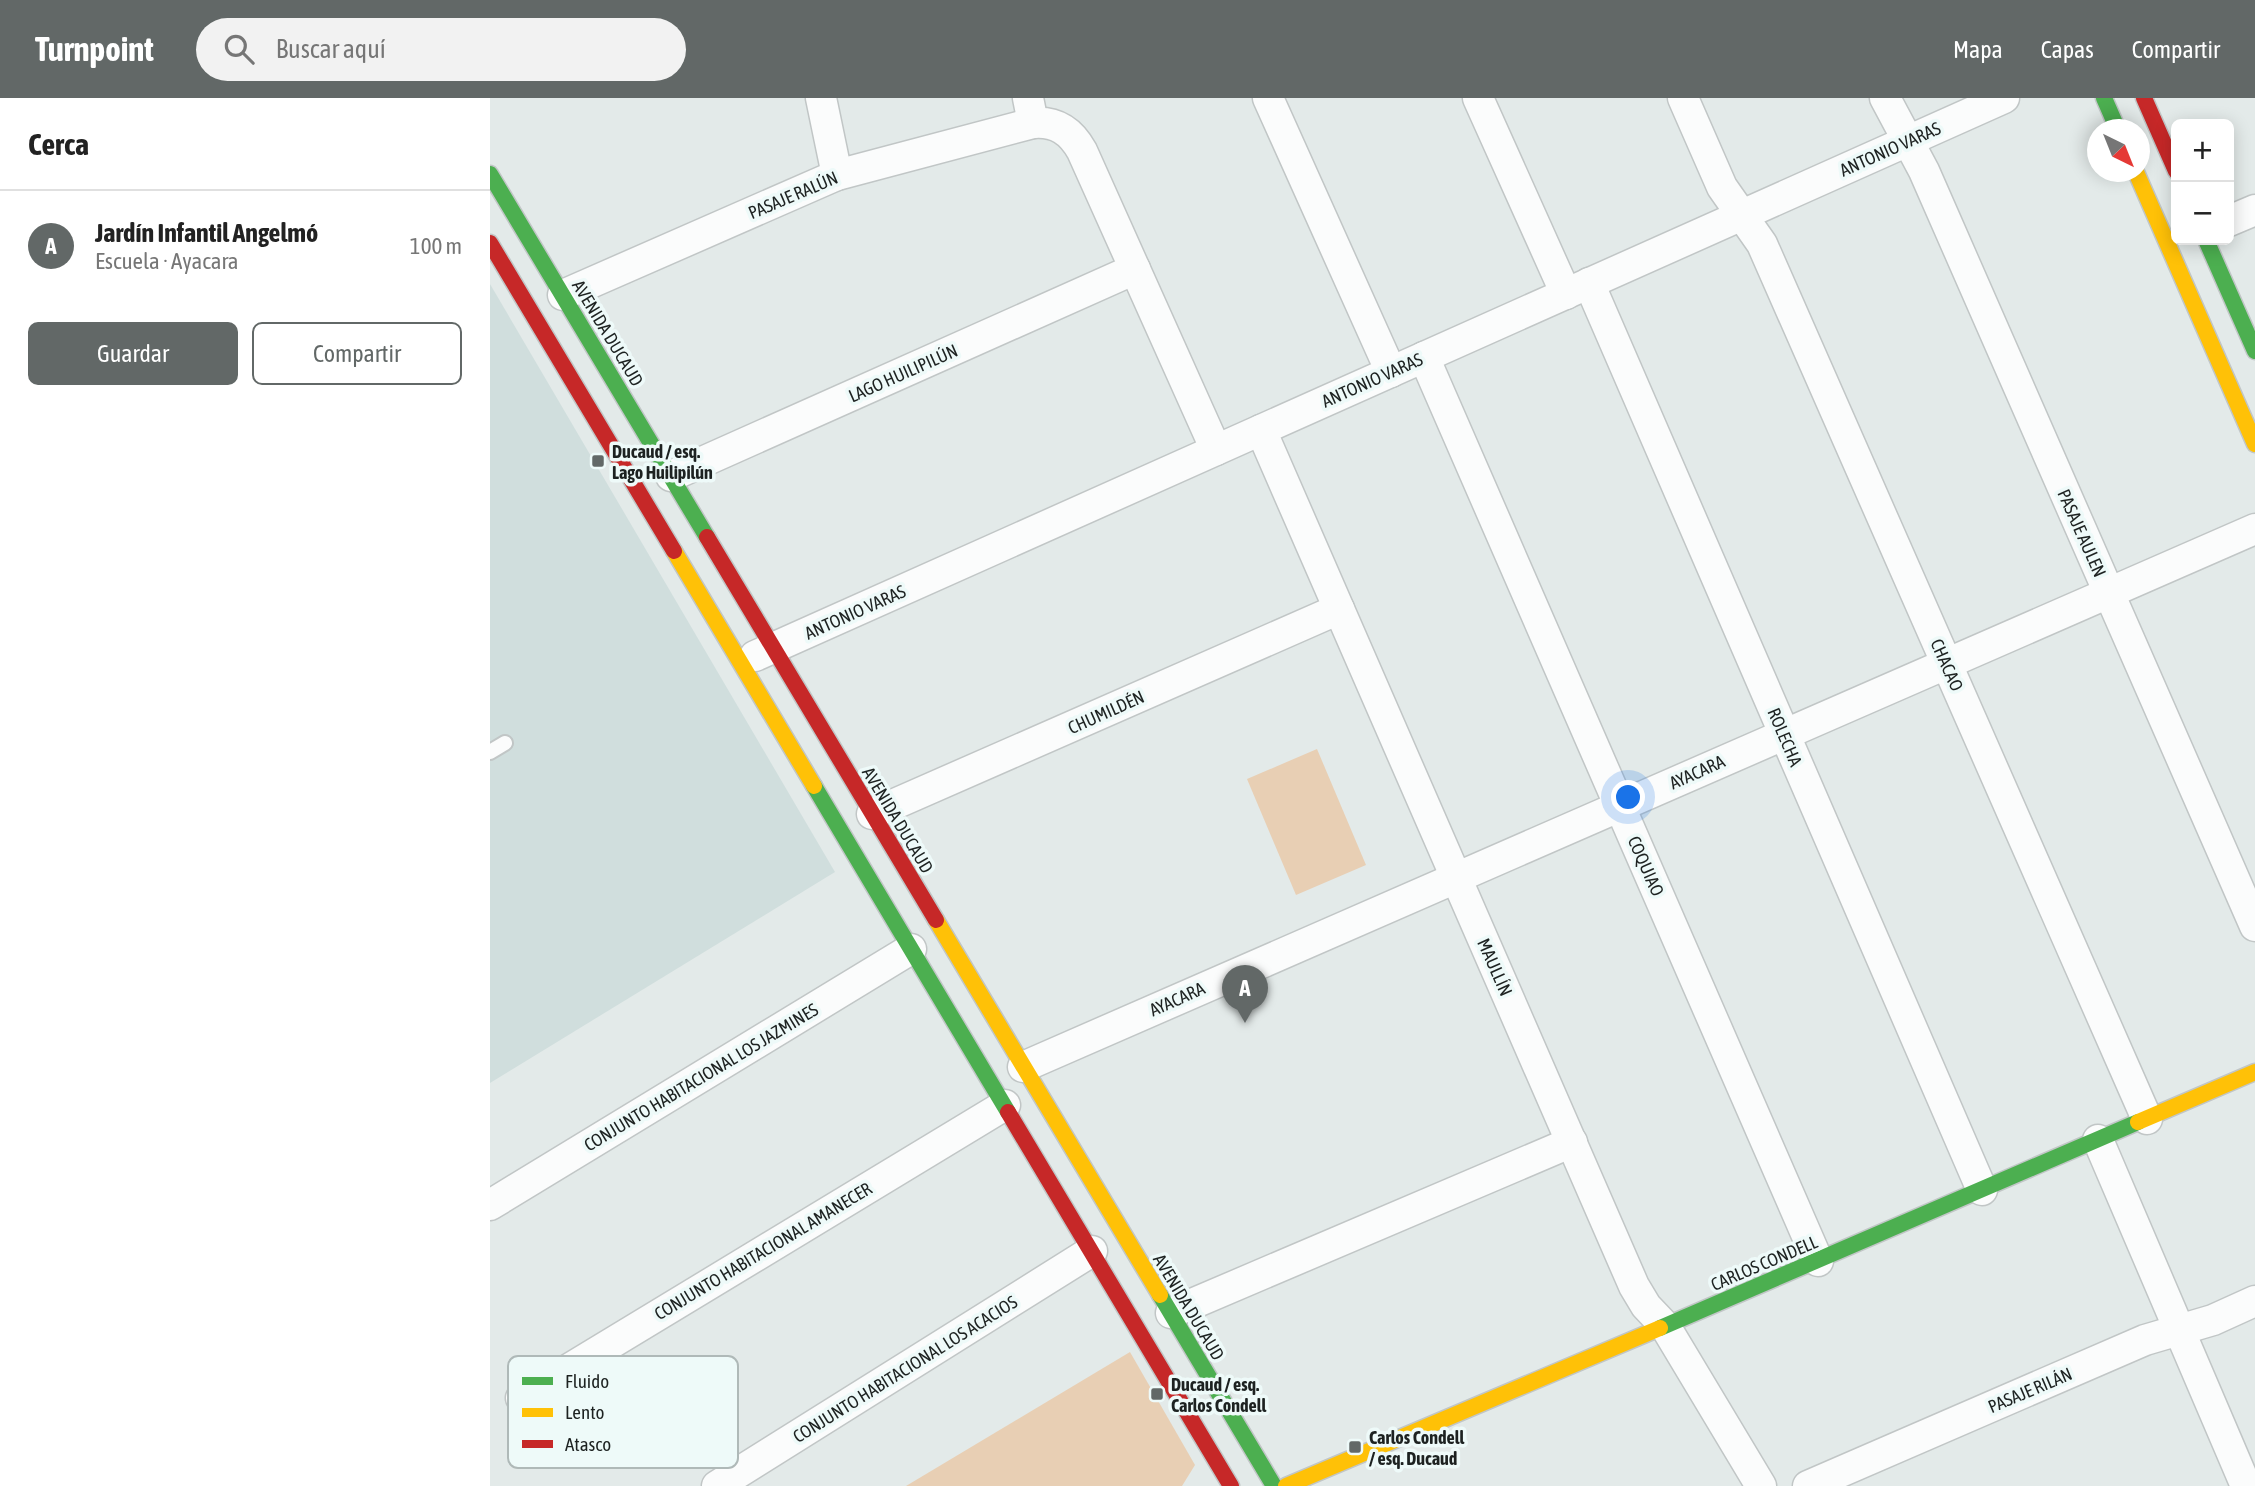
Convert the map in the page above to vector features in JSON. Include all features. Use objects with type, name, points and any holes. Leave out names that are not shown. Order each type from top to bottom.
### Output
[{"type":"street","points":[[821,98],[837,175]]},
{"type":"street","points":[[1268,98],[1391,372]]},
{"type":"street","name":"ROLECHA","points":[[1478,98],[1577,288],[1784,734],[1982,1190]]},
{"type":"street","name":"CHACAO","points":[[1683,98],[1722,187],[1762,244],[2147,1119]]},
{"type":"street","name":"PASAJE AULEN","points":[[1885,98],[1924,171],[2255,926]]},
{"type":"street","name":"ANTONIO VARAS","points":[[741,662],[2004,98]]},
{"type":"street","points":[[2104,98],[2113,119]]},
{"type":"street","points":[[2144,98],[2171,160]]},
{"type":"street","points":[[1030,111],[1043,122],[1062,128],[1077,142],[1216,450]]},
{"type":"street","name":"PASAJE RALÚN","points":[[563,295],[837,175],[1030,111]]},
{"type":"street","name":"AVENIDA DUCAUD","points":[[490,174],[1274,1486]]},
{"type":"street","points":[[2140,182],[2255,444]]},
{"type":"street","points":[[2234,219],[2255,210]]},
{"type":"street","points":[[490,243],[1231,1486]]},
{"type":"street","points":[[2209,245],[2255,351]]},
{"type":"street","name":"LAGO HUILIPILÚN","points":[[671,477],[1135,269]]},
{"type":"street","name":"COQUIAO","points":[[1424,357],[1818,1261]]},
{"type":"street","name":"MAULLÍN","points":[[1261,430],[1634,1286],[1646,1306],[1665,1326],[1761,1486]]},
{"type":"street","name":"AYACARA","points":[[1023,1067],[2255,529]]},
{"type":"street","name":"CHUMILDÉN","points":[[872,814],[1339,609]]},
{"type":"street","name":"CONJUNTO HABITACIONAL LOS JAZMINES","points":[[490,1205],[911,948]]},
{"type":"street","name":"CARLOS CONDELL","points":[[1286,1486],[1818,1261],[2255,1072]]},
{"type":"street","name":"CONJUNTO HABITACIONAL AMANECER","points":[[590,1356],[1005,1105]]},
{"type":"street","points":[[2098,1140],[2245,1486]]},
{"type":"street","points":[[1171,1313],[1572,1142]]},
{"type":"street","name":"CONJUNTO HABITACIONAL LOS ACACIOS","points":[[717,1486],[1093,1251]]},
{"type":"street","name":"PASAJE RILÁN","points":[[1808,1486],[2145,1340],[2213,1320],[2255,1301]]},
{"type":"lane","points":[[490,752],[505,743]]},
{"type":"shaded area","points":[[490,284],[835,872],[490,1083]]},
{"type":"shaded area","points":[[1317,749],[1366,865],[1296,895],[1247,779]]},
{"type":"shaded area","points":[[1130,1352],[1195,1465],[1182,1486],[906,1486]]},
{"type":"traffic: fast","points":[[2104,98],[2113,119]]},
{"type":"traffic: fast","points":[[490,174],[707,537]]},
{"type":"traffic: fast","points":[[2208,245],[2255,351]]},
{"type":"traffic: fast","points":[[814,786],[1008,1112]]},
{"type":"traffic: fast","points":[[1660,1328],[2138,1122]]},
{"type":"traffic: fast","points":[[1160,1295],[1274,1486]]},
{"type":"traffic: slow","points":[[2140,182],[2255,444]]},
{"type":"traffic: slow","points":[[674,551],[814,786]]},
{"type":"traffic: slow","points":[[936,920],[1160,1295]]},
{"type":"traffic: slow","points":[[2138,1122],[2255,1072]]},
{"type":"traffic: slow","points":[[1286,1486],[1660,1328]]},
{"type":"traffic: jam","points":[[2144,98],[2171,160]]},
{"type":"traffic: jam","points":[[490,243],[674,551]]},
{"type":"traffic: jam","points":[[707,537],[936,920]]},
{"type":"traffic: jam","points":[[1008,1112],[1231,1486]]},
{"type":"place","name":"Ducaud / esq. Lago Huilipilún","points":[[598,461]]},
{"type":"place","name":"Jardín Infantil Angelmó","points":[[1245,1023]]},
{"type":"place","name":"Ducaud / esq. Carlos Condell","points":[[1157,1394]]},
{"type":"place","name":"Carlos Condell / esq. Ducaud","points":[[1355,1447]]}]
